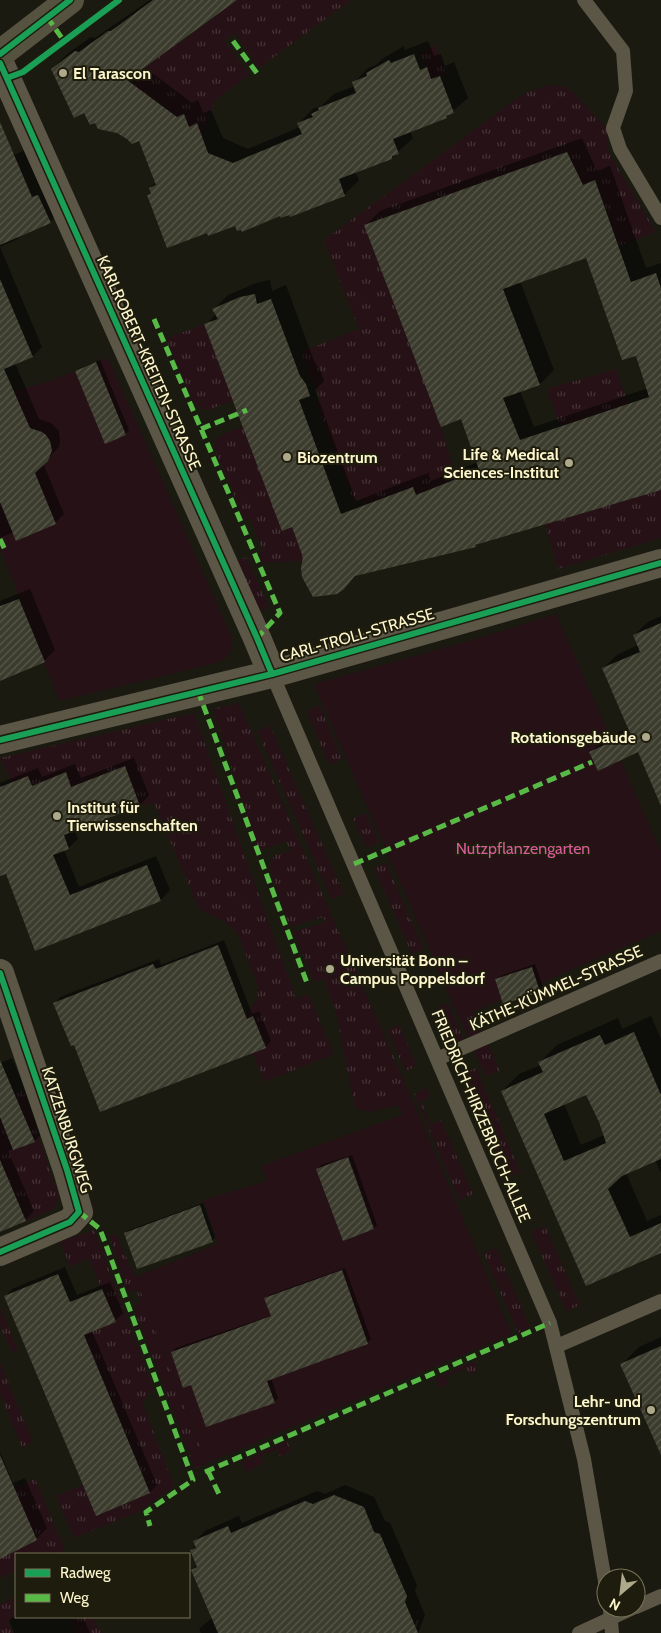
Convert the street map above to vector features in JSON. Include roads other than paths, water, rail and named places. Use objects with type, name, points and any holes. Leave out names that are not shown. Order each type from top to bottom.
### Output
[{"type":"street","points":[[0,54],[70,0]]},
{"type":"street","name":"KARLROBERT-KREITEN-STRASSE","points":[[0,63],[272,674]]},
{"type":"street","name":"CARL-TROLL-STRASSE","points":[[0,740],[272,674],[661,563]]},
{"type":"street","name":"KATZENBURGWEG","points":[[0,973],[67,1170],[79,1212],[70,1222],[0,1252]]},
{"type":"lane","points":[[584,0],[623,52],[626,91],[613,128],[620,149],[661,218]]},
{"type":"lane","name":"FRIEDRICH-HIRZEBRUCH-ALLEE","points":[[272,674],[549,1319],[584,1459],[603,1568]]},
{"type":"lane","name":"KÄTHE-KÜMMEL-STRASSE","points":[[437,1058],[661,961]]},
{"type":"lane","points":[[557,1346],[661,1301]]},
{"type":"lane","points":[[646,1602],[661,1596]]},
{"type":"lane","points":[[579,1633],[602,1618]]},
{"type":"lane","points":[[610,1618],[612,1633]]},
{"type":"place","name":"El Tarascon","points":[[63,73]]},
{"type":"place","name":"Biozentrum","points":[[287,457]]},
{"type":"place","name":"Life & Medical Sciences-Institut","points":[[569,463]]},
{"type":"place","name":"Rotationsgebäude","points":[[646,737]]},
{"type":"place","name":"Institut für Tierwissenschaften","points":[[57,816]]},
{"type":"place","name":"Universität Bonn – Campus Poppelsdorf","points":[[330,969]]},
{"type":"place","name":"Lehr- und Forschungszentrum","points":[[651,1410]]},
{"type":"park label","name":"Nutzpflanzengarten","points":[[523,848]]}]
